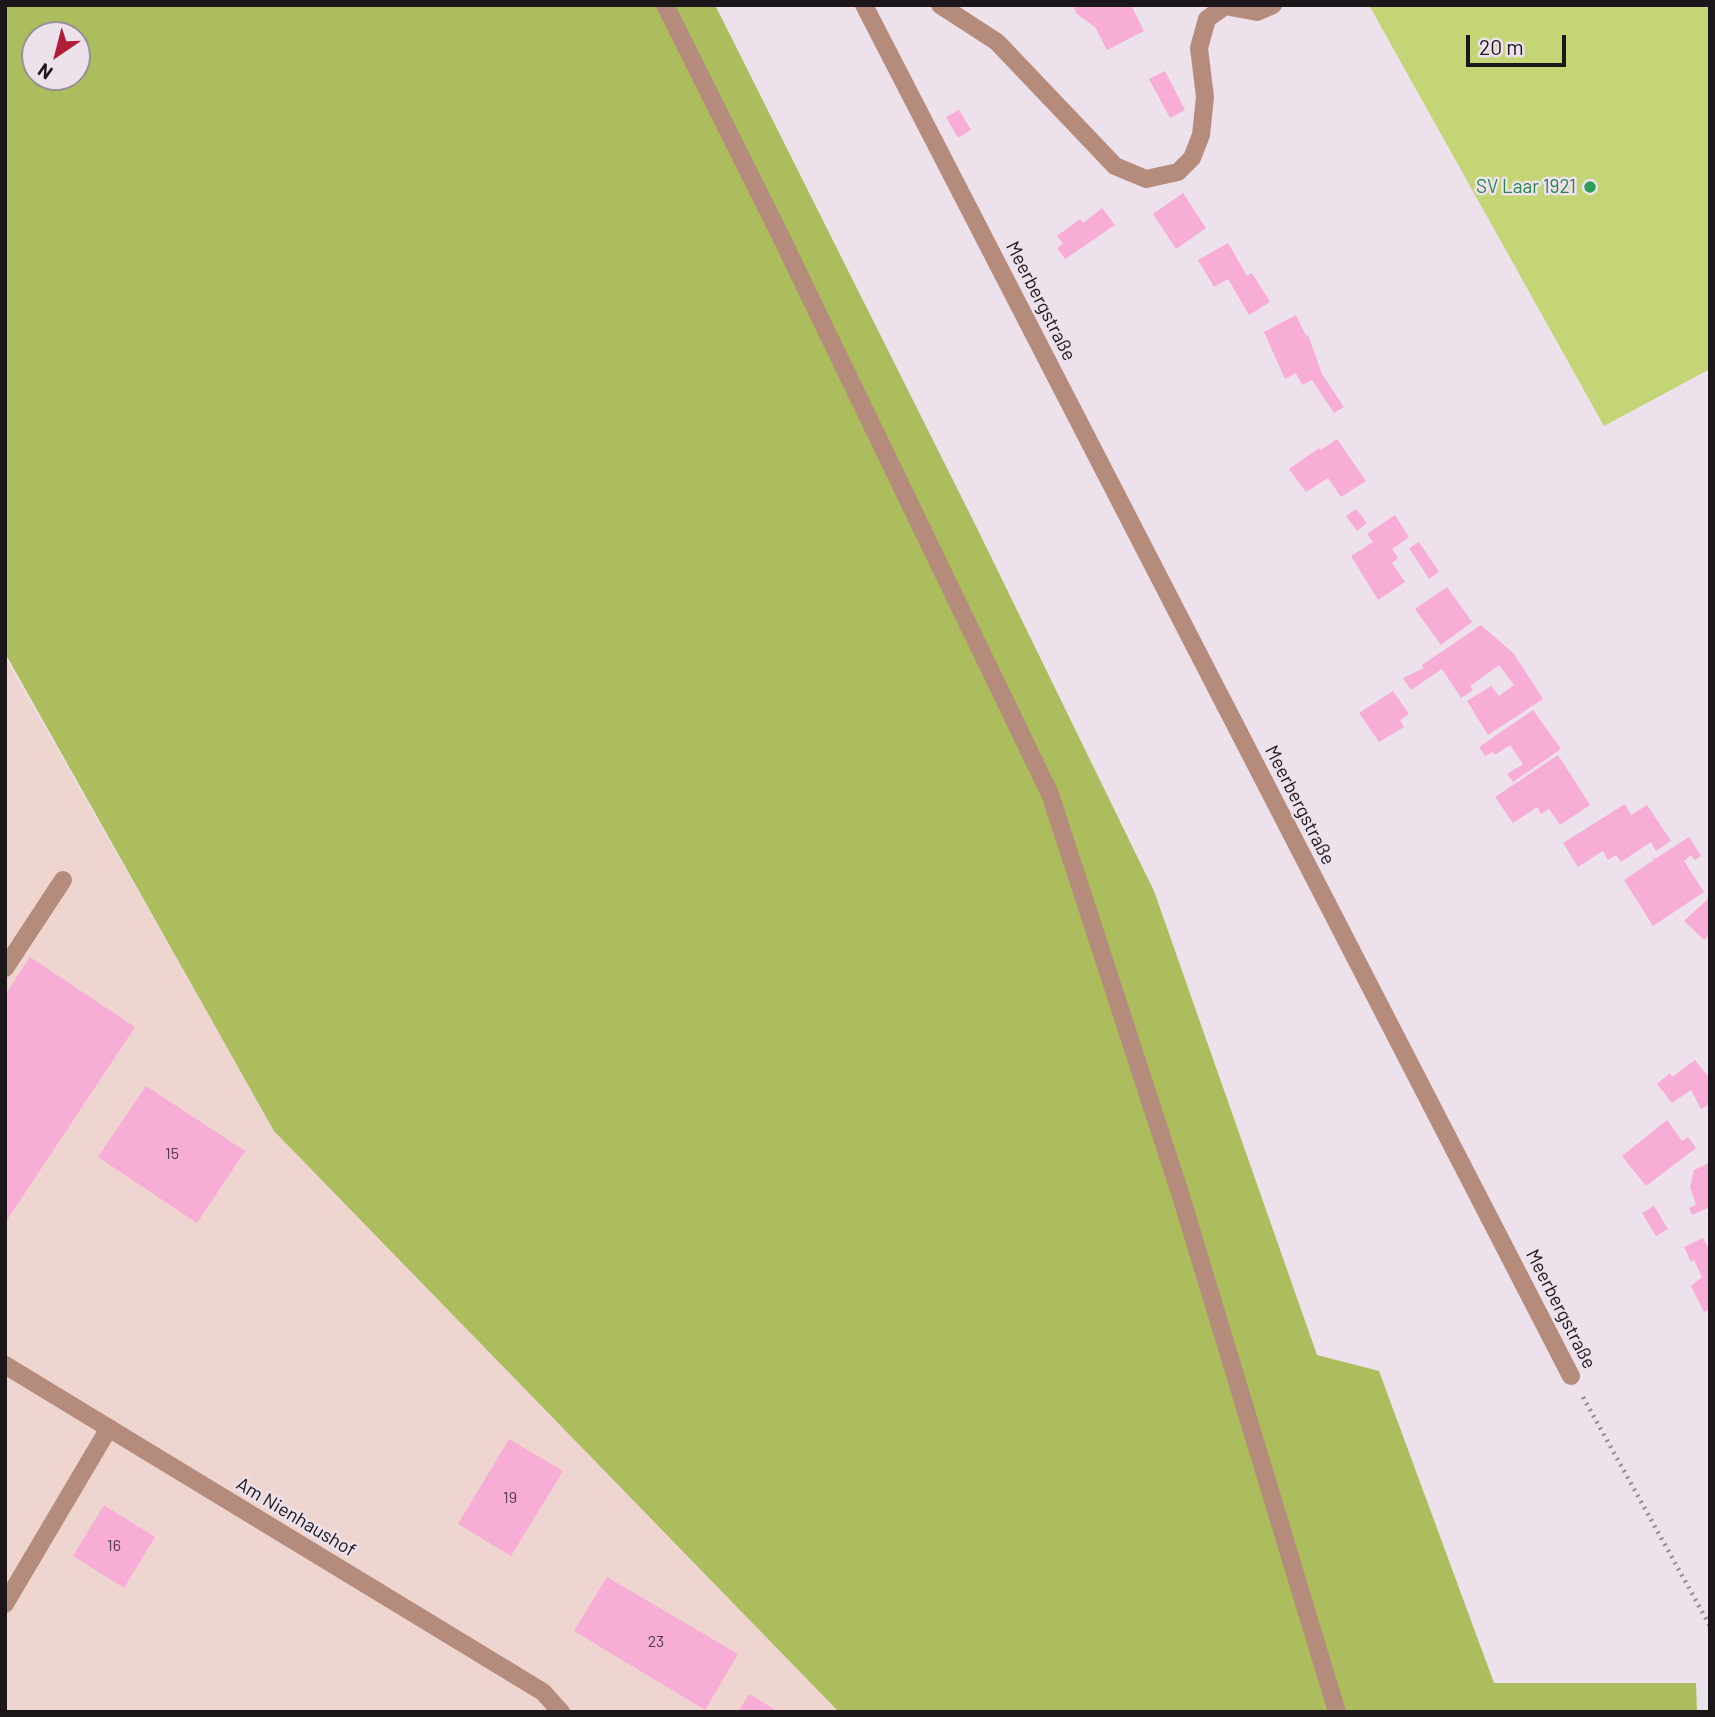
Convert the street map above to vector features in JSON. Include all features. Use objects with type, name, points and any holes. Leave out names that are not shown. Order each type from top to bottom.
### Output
[{"type":"street","points":[[665,5],[782,239],[1049,794],[1180,1193],[1337,1712]]},
{"type":"street","name":"Meerbergstraße","points":[[864,5],[1571,1376]]},
{"type":"street","points":[[940,5],[997,42],[1115,166],[1146,179],[1178,172],[1192,158],[1202,135],[1205,97],[1199,48],[1207,19],[1225,6],[1257,12],[1273,5]]},
{"type":"street","points":[[5,968],[63,880]]},
{"type":"street","name":"Am Nienhaushof","points":[[5,1365],[543,1692],[561,1712]]},
{"type":"street","points":[[5,1604],[109,1428]]},
{"type":"path","name":"Meerbergstraße","points":[[1571,1376],[1709,1623]]},
{"type":"shaded area","points":[[5,657],[274,1131],[839,1712],[5,1712]]},
{"type":"green space","points":[[5,5],[715,5],[972,518],[1154,891],[1317,1355],[1379,1371],[1494,1683],[1696,1683],[1697,1712],[839,1712],[274,1131],[5,653]]},
{"type":"green space","name":"SV Laar 1921","points":[[1369,5],[1710,5],[1710,369],[1604,426]]},
{"type":"building","points":[[1080,5],[1131,5],[1144,31],[1107,50],[1095,27],[1077,14],[1074,8]]},
{"type":"building","points":[[1165,71],[1185,110],[1170,118],[1149,79]]},
{"type":"building","points":[[959,110],[971,130],[958,138],[946,117]]},
{"type":"building","points":[[1183,193],[1206,228],[1176,249],[1153,214]]},
{"type":"building","points":[[1102,208],[1115,225],[1065,259],[1057,248],[1063,244],[1057,236],[1080,219],[1083,223]]},
{"type":"building","points":[[1228,243],[1247,276],[1252,273],[1270,302],[1249,315],[1228,279],[1214,287],[1198,260]]},
{"type":"building","points":[[1296,315],[1306,336],[1308,335],[1322,374],[1344,407],[1334,413],[1312,380],[1302,385],[1296,373],[1285,379],[1264,332]]},
{"type":"building","points":[[1337,439],[1366,481],[1341,497],[1328,478],[1306,492],[1289,469]]},
{"type":"building","points":[[1356,509],[1367,523],[1357,531],[1346,516]]},
{"type":"building","points":[[1395,515],[1409,537],[1392,549],[1398,558],[1392,563],[1405,582],[1378,600],[1351,556],[1373,542],[1367,534]]},
{"type":"building","points":[[1419,542],[1439,572],[1429,579],[1409,548]]},
{"type":"building","points":[[1447,587],[1472,622],[1441,645],[1415,609]]},
{"type":"building","points":[[1481,625],[1514,654],[1543,699],[1488,735],[1467,701],[1491,686],[1499,696],[1514,685],[1499,665],[1470,686],[1473,690],[1461,698],[1442,669],[1411,690],[1403,678],[1424,668],[1422,665]]},
{"type":"building","points":[[1393,691],[1409,714],[1400,720],[1404,727],[1379,742],[1359,713]]},
{"type":"building","points":[[1533,710],[1561,749],[1513,782],[1507,774],[1523,764],[1510,745],[1495,755],[1493,752],[1485,756],[1479,747]]},
{"type":"building","points":[[1558,755],[1590,805],[1560,825],[1549,809],[1541,814],[1537,807],[1513,823],[1495,797]]},
{"type":"building","points":[[1625,804],[1631,815],[1647,805],[1671,841],[1656,851],[1651,842],[1621,862],[1616,855],[1608,860],[1603,851],[1578,867],[1563,843]]},
{"type":"building","points":[[1689,837],[1701,856],[1695,860],[1691,855],[1684,861],[1704,892],[1653,926],[1624,880],[1654,860],[1651,856],[1655,859]]},
{"type":"building","points":[[1710,897],[1710,934],[1704,940],[1684,921]]},
{"type":"building","points":[[30,957],[135,1027],[5,1223],[5,995]]},
{"type":"building","points":[[1695,1060],[1710,1079],[1710,1104],[1701,1109],[1691,1090],[1672,1103],[1657,1084],[1670,1073],[1672,1077]]},
{"type":"building","points":[[146,1086],[245,1151],[197,1223],[98,1157]]},
{"type":"building","points":[[1667,1120],[1682,1141],[1688,1137],[1696,1148],[1646,1186],[1622,1156]]},
{"type":"building","points":[[1709,1163],[1710,1207],[1692,1215],[1689,1208],[1696,1205],[1690,1187],[1694,1170]]},
{"type":"building","points":[[1654,1206],[1668,1229],[1656,1236],[1642,1213]]},
{"type":"building","points":[[1703,1238],[1710,1251],[1710,1309],[1704,1312],[1691,1286],[1702,1277],[1684,1247]]},
{"type":"building","points":[[509,1439],[563,1471],[511,1556],[458,1524]]},
{"type":"building","points":[[104,1505],[155,1537],[124,1588],[73,1556]]},
{"type":"building","points":[[607,1577],[738,1654],[705,1710],[574,1631]]},
{"type":"building","points":[[749,1694],[774,1709],[781,1712],[738,1712]]},
{"type":"place","name":"SV Laar 1921","points":[[1590,187]]}]
